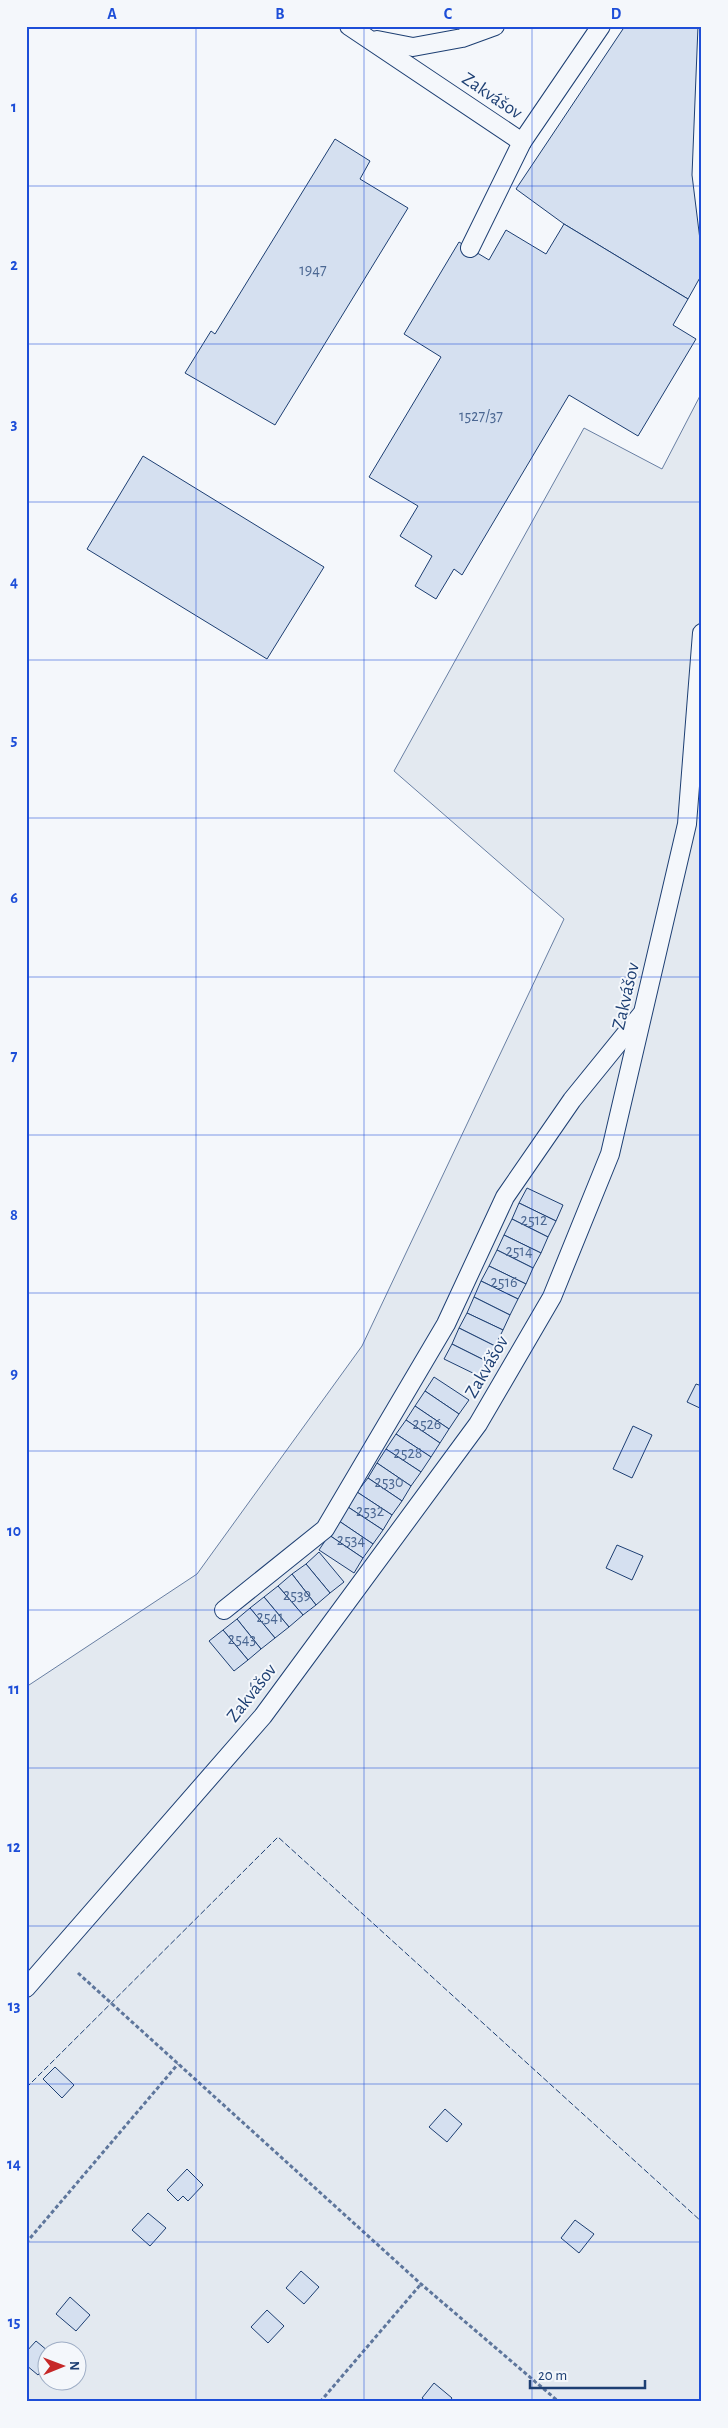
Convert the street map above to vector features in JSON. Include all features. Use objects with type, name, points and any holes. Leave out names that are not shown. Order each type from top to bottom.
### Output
[{"type":"lane","name":"Zakvášov","points":[[349,26],[522,142],[470,248]]},
{"type":"lane","name":"Zakvášov","points":[[364,36],[413,47],[462,38],[495,26]]},
{"type":"lane","points":[[522,142],[600,26]]},
{"type":"lane","name":"Zakvášov","points":[[26,1988],[263,1716],[478,1424],[552,1297],[610,1154],[645,1011],[687,824],[702,633]]},
{"type":"lane","points":[[224,1610],[325,1529],[446,1324],[505,1197],[572,1100],[645,1011]]},
{"type":"path","points":[[56,1952],[421,2284],[559,2402]]},
{"type":"path","points":[[26,2243],[178,2064]]},
{"type":"path","points":[[320,2402],[421,2284]]},
{"type":"shaded area","points":[[702,392],[702,2402],[26,2402],[26,1687],[197,1574],[362,1346],[564,919],[394,771],[584,428],[662,469]]},
{"type":"building","points":[[625,26],[698,26],[692,175],[702,256],[702,274],[688,299],[564,224],[516,189]]},
{"type":"building","points":[[335,139],[370,161],[360,179],[408,208],[275,425],[185,373],[211,331],[215,334]]},
{"type":"building","points":[[564,224],[688,299],[673,325],[696,339],[638,436],[569,395],[462,575],[454,569],[436,599],[415,586],[432,556],[400,536],[418,506],[369,477],[441,357],[404,334],[459,242],[489,260],[506,230],[546,254]]},
{"type":"building","points":[[143,456],[324,567],[267,659],[87,549]]},
{"type":"building","points":[[527,1188],[563,1205],[556,1221],[519,1203]]},
{"type":"building","points":[[519,1203],[556,1221],[548,1237],[512,1219]]},
{"type":"building","points":[[512,1219],[548,1237],[541,1253],[504,1235]]},
{"type":"building","points":[[504,1235],[541,1253],[533,1268],[497,1250]]},
{"type":"building","points":[[497,1250],[533,1268],[526,1284],[489,1266]]},
{"type":"building","points":[[489,1266],[526,1284],[518,1299],[481,1281]]},
{"type":"building","points":[[481,1281],[518,1299],[510,1315],[474,1297]]},
{"type":"building","points":[[474,1297],[510,1315],[503,1330],[467,1313]]},
{"type":"building","points":[[467,1313],[503,1330],[495,1346],[459,1328]]},
{"type":"building","points":[[459,1328],[495,1346],[488,1362],[452,1344]]},
{"type":"building","points":[[452,1344],[488,1362],[481,1377],[444,1359]]},
{"type":"building","points":[[434,1377],[469,1400],[459,1414],[425,1391]]},
{"type":"building","points":[[696,1384],[702,1386],[702,1409],[687,1402]]},
{"type":"building","points":[[425,1391],[459,1414],[449,1429],[415,1406]]},
{"type":"building","points":[[415,1406],[449,1429],[440,1443],[406,1420]]},
{"type":"building","points":[[406,1420],[440,1443],[431,1457],[396,1434]]},
{"type":"building","points":[[633,1426],[652,1435],[632,1478],[613,1469]]},
{"type":"building","points":[[396,1434],[431,1457],[421,1472],[386,1449]]},
{"type":"building","points":[[386,1449],[421,1472],[411,1486],[377,1463]]},
{"type":"building","points":[[377,1463],[411,1486],[402,1501],[368,1478]]},
{"type":"building","points":[[368,1478],[402,1501],[392,1515],[357,1492]]},
{"type":"building","points":[[357,1492],[392,1515],[383,1530],[348,1507]]},
{"type":"building","points":[[348,1507],[383,1530],[373,1544],[339,1521]]},
{"type":"building","points":[[339,1521],[373,1544],[363,1558],[329,1535]]},
{"type":"building","points":[[329,1535],[363,1558],[354,1573],[319,1550]]},
{"type":"building","points":[[617,1545],[643,1556],[632,1580],[606,1568]]},
{"type":"building","points":[[319,1552],[344,1582],[330,1593],[306,1564]]},
{"type":"building","points":[[306,1564],[330,1593],[316,1605],[292,1574]]},
{"type":"building","points":[[292,1574],[316,1605],[303,1615],[278,1586]]},
{"type":"building","points":[[278,1586],[303,1615],[289,1627],[264,1597]]},
{"type":"building","points":[[264,1597],[289,1627],[275,1638],[250,1608]]},
{"type":"building","points":[[250,1608],[275,1638],[261,1649],[237,1619]]},
{"type":"building","points":[[237,1619],[261,1649],[248,1660],[223,1630]]},
{"type":"building","points":[[223,1630],[248,1660],[234,1671],[209,1641]]},
{"type":"building","points":[[55,2067],[74,2085],[62,2098],[43,2079]]},
{"type":"building","points":[[445,2109],[462,2124],[447,2142],[429,2127]]},
{"type":"building","points":[[187,2169],[203,2185],[188,2201],[183,2196],[178,2201],[167,2190]]},
{"type":"building","points":[[148,2213],[166,2228],[150,2246],[132,2230]]},
{"type":"building","points":[[575,2220],[594,2234],[579,2253],[561,2238]]},
{"type":"building","points":[[301,2271],[319,2287],[304,2304],[286,2288]]},
{"type":"building","points":[[70,2297],[90,2315],[76,2331],[56,2314]]},
{"type":"building","points":[[267,2310],[284,2326],[268,2343],[251,2327]]},
{"type":"building","points":[[36,2341],[38,2343],[38,2375],[26,2365],[26,2352]]},
{"type":"building","points":[[434,2383],[452,2398],[449,2402],[427,2402],[422,2398]]},
{"type":"fence","points":[[26,2088],[278,1837],[702,2222]]}]
